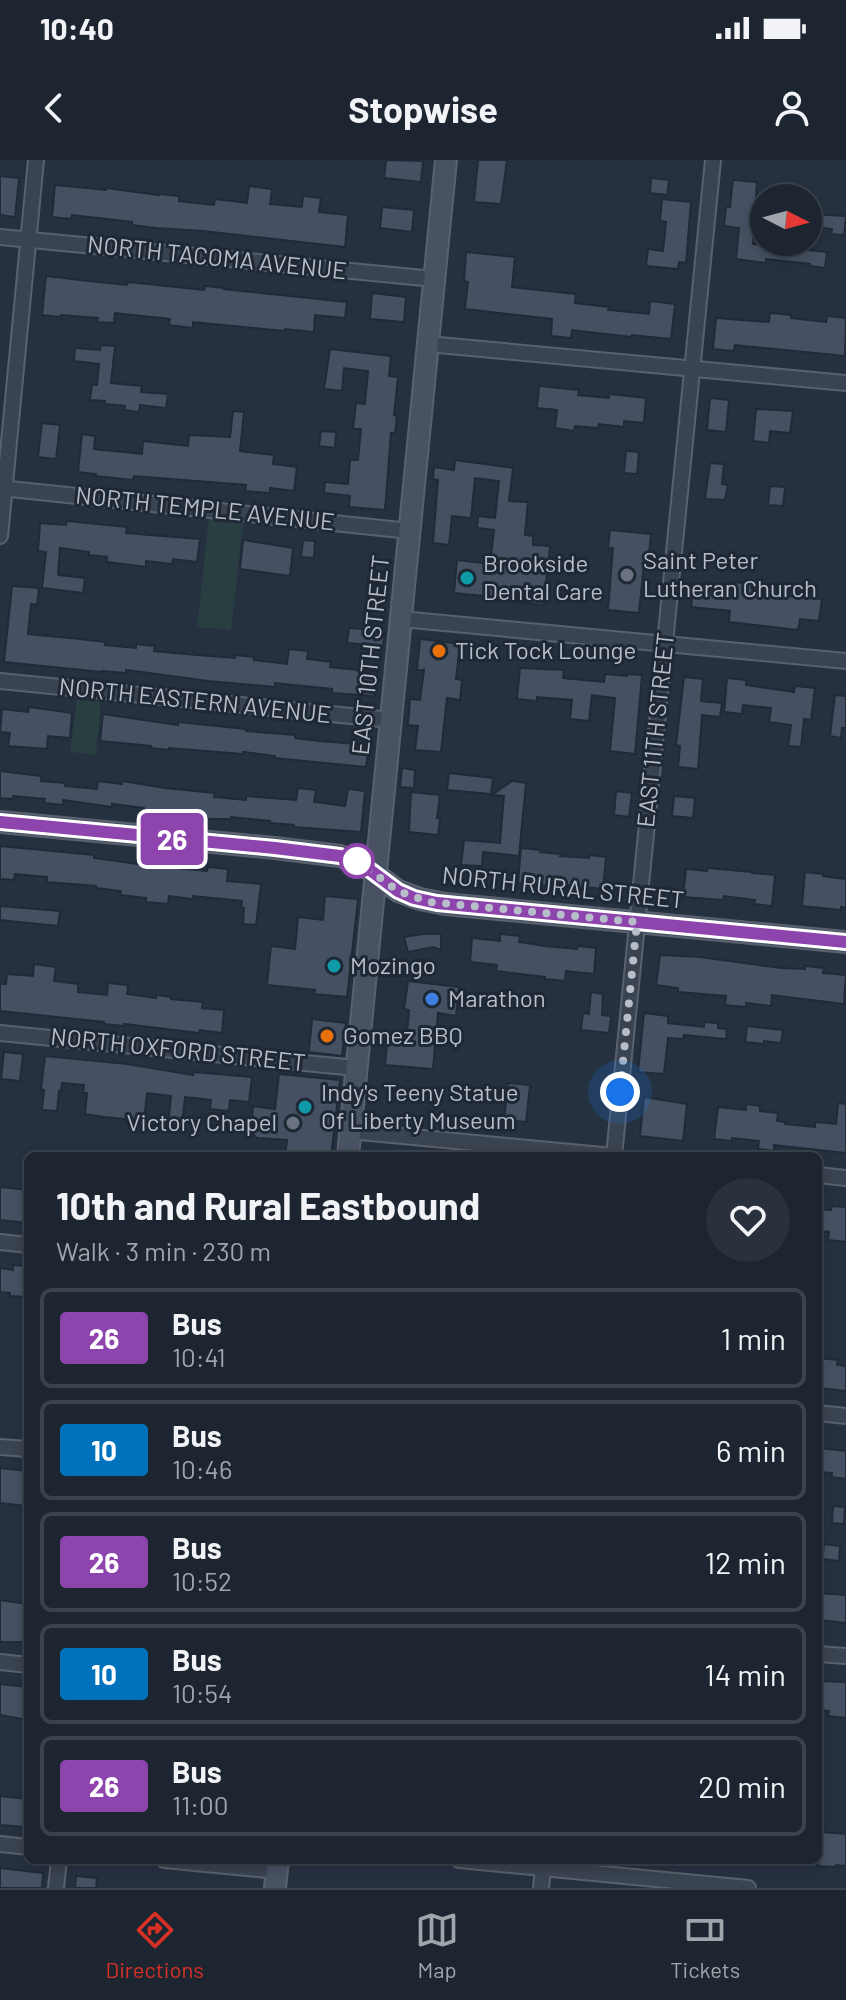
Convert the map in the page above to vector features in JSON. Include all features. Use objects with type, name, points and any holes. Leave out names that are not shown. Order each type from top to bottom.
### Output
[{"type":"main road","name":"EAST 10TH STREET","points":[[348,1152],[446,160]]},
{"type":"main road","name":"NORTH RURAL STREET","points":[[0,822],[340,856],[362,864],[398,891],[437,903],[846,942]]},
{"type":"street","points":[[0,536],[2,488],[36,160]]},
{"type":"street","name":"EAST 11TH STREET","points":[[613,1152],[713,160]]},
{"type":"street","name":"NORTH TACOMA AVENUE","points":[[0,237],[434,279]]},
{"type":"street","points":[[428,344],[846,383]]},
{"type":"street","name":"NORTH TEMPLE AVENUE","points":[[2,488],[410,531]]},
{"type":"street","points":[[401,619],[846,661]]},
{"type":"street","name":"NORTH EASTERN AVENUE","points":[[0,681],[391,720]]},
{"type":"street","name":"NORTH OXFORD STREET","points":[[0,1033],[356,1068]]},
{"type":"street","points":[[350,1131],[571,1152]]},
{"type":"street","points":[[822,1175],[846,1178]]},
{"type":"street","points":[[0,1242],[24,1245]]},
{"type":"street","points":[[822,1413],[846,1416]]},
{"type":"street","points":[[0,1447],[24,1449]]},
{"type":"street","points":[[822,1654],[846,1656]]},
{"type":"street","points":[[0,1662],[24,1665]]},
{"type":"street","points":[[0,1844],[24,1847]]},
{"type":"street","points":[[56,1888],[59,1864]]},
{"type":"street","points":[[199,1864],[277,1873]]},
{"type":"street","points":[[541,1888],[544,1864],[748,1888]]},
{"type":"green space","points":[[209,518],[243,522],[231,630],[197,627]]},
{"type":"green space","points":[[77,699],[101,702],[96,755],[70,752]]},
{"type":"building","points":[[386,160],[423,161],[421,182],[384,178]]},
{"type":"building","points":[[478,160],[507,160],[501,204],[474,202]]},
{"type":"building","points":[[0,176],[19,178],[15,217],[0,215]]},
{"type":"building","points":[[651,178],[669,180],[667,195],[650,193]]},
{"type":"building","points":[[733,180],[757,182],[750,184],[750,256],[822,256],[822,251],[827,252],[825,268],[766,259],[766,263],[736,259],[739,228],[724,226],[726,207],[730,207]]},
{"type":"building","points":[[55,185],[179,196],[179,201],[214,205],[215,199],[247,203],[249,186],[272,189],[270,204],[302,207],[303,196],[321,198],[319,212],[348,215],[345,247],[156,228],[72,215],[71,219],[52,217]]},
{"type":"building","points":[[662,199],[691,202],[686,263],[679,262],[678,269],[646,266],[648,249],[663,251],[666,222],[660,221]]},
{"type":"building","points":[[382,207],[414,210],[412,232],[380,228]]},
{"type":"building","points":[[822,215],[846,216],[844,235],[831,234],[832,229],[822,228]]},
{"type":"building","points":[[466,252],[515,257],[512,287],[576,294],[575,303],[649,314],[650,301],[675,304],[671,339],[572,330],[571,338],[551,336],[552,319],[465,309],[468,282],[464,281]]},
{"type":"building","points":[[46,276],[204,290],[205,286],[347,302],[345,318],[315,315],[314,332],[193,322],[193,328],[169,325],[170,319],[115,313],[114,323],[97,322],[98,318],[42,315]]},
{"type":"building","points":[[372,293],[406,297],[404,322],[370,319]]},
{"type":"building","points":[[770,313],[826,322],[827,316],[846,318],[845,356],[735,345],[734,351],[713,349],[716,318],[769,322]]},
{"type":"building","points":[[101,345],[115,346],[111,383],[142,386],[141,392],[168,394],[166,408],[140,405],[139,412],[124,410],[125,406],[105,404],[105,401],[90,400],[92,384],[97,385],[99,364],[74,361],[75,348],[100,350]]},
{"type":"building","points":[[330,349],[391,356],[389,376],[398,377],[394,415],[397,416],[395,433],[391,433],[385,510],[349,507],[350,496],[324,493],[325,482],[348,484],[350,460],[358,460],[361,429],[353,429],[356,403],[365,404],[368,371],[344,368],[342,391],[324,389]]},
{"type":"building","points":[[539,386],[579,390],[578,395],[646,398],[644,423],[624,421],[624,427],[599,424],[598,428],[575,426],[574,431],[555,428],[557,410],[537,408]]},
{"type":"building","points":[[710,398],[729,400],[726,432],[707,430]]},
{"type":"building","points":[[756,409],[793,411],[790,433],[770,431],[769,443],[753,441]]},
{"type":"building","points":[[233,411],[244,412],[240,451],[274,455],[273,464],[297,467],[294,491],[270,488],[270,493],[245,491],[246,485],[134,476],[133,480],[78,472],[82,434],[95,436],[94,449],[142,454],[143,441],[188,446],[189,435],[230,437]]},
{"type":"building","points":[[42,423],[60,425],[56,459],[38,457]]},
{"type":"building","points":[[321,431],[336,432],[335,448],[319,446]]},
{"type":"building","points":[[626,451],[639,452],[637,474],[624,473]]},
{"type":"building","points":[[455,460],[513,468],[509,501],[528,502],[525,535],[533,536],[533,545],[550,546],[544,605],[454,593],[457,560],[490,564],[494,530],[477,528],[478,516],[495,518],[499,481],[475,478],[471,518],[452,516],[449,545],[433,543],[438,480],[433,479],[434,467],[454,470]]},
{"type":"building","points":[[710,463],[724,464],[722,484],[728,485],[725,500],[705,499]]},
{"type":"building","points":[[770,486],[785,487],[783,506],[768,505]]},
{"type":"building","points":[[67,521],[127,527],[126,533],[200,539],[197,562],[173,559],[172,564],[146,561],[146,567],[107,562],[107,557],[60,548],[58,574],[85,578],[83,593],[42,588],[46,552],[38,551],[40,523],[66,525]]},
{"type":"building","name":"Saint Peter Lutheran Church","points":[[610,530],[651,534],[649,554],[645,554],[639,613],[608,610],[613,548],[608,548]]},
{"type":"building","points":[[243,540],[293,548],[290,576],[240,569]]},
{"type":"building","points":[[303,540],[315,541],[314,558],[301,557]]},
{"type":"building","points":[[733,582],[751,584],[751,588],[779,591],[778,595],[822,599],[819,621],[800,619],[798,630],[729,622],[730,611],[691,607],[693,588],[732,592]]},
{"type":"building","points":[[12,586],[39,588],[37,605],[31,604],[28,634],[136,648],[136,644],[155,646],[154,651],[254,657],[254,660],[287,664],[289,649],[308,651],[307,659],[331,662],[330,667],[377,672],[374,696],[332,693],[332,689],[275,683],[275,687],[126,670],[126,673],[102,672],[4,662]]},
{"type":"building","points":[[349,628],[385,631],[383,646],[347,643]]},
{"type":"building","points":[[420,639],[460,644],[456,679],[462,680],[460,700],[447,698],[441,752],[415,750],[418,726],[408,725],[410,699],[420,700],[424,670],[417,670]]},
{"type":"building","points":[[520,668],[564,670],[563,678],[604,682],[605,674],[642,675],[635,754],[610,751],[615,698],[592,695],[589,721],[570,719],[572,700],[517,699]]},
{"type":"building","points":[[684,677],[703,679],[701,701],[722,703],[720,717],[702,715],[698,769],[678,767],[680,746],[676,745]]},
{"type":"building","points":[[727,678],[746,680],[746,685],[794,692],[795,686],[815,688],[811,720],[804,719],[801,747],[788,746],[791,725],[769,722],[771,708],[743,705],[742,714],[724,712]]},
{"type":"building","points":[[835,695],[846,696],[846,728],[842,728],[841,738],[830,736]]},
{"type":"building","points":[[29,707],[72,713],[70,738],[48,736],[47,749],[8,746],[10,733],[0,732],[2,709],[28,712]]},
{"type":"building","points":[[103,714],[369,745],[366,767],[243,752],[169,750],[100,741]]},
{"type":"building","points":[[402,768],[415,770],[414,788],[400,787]]},
{"type":"building","points":[[0,771],[41,776],[41,781],[65,783],[65,786],[97,789],[98,781],[122,784],[122,781],[246,800],[246,796],[296,800],[298,788],[316,790],[314,802],[345,806],[348,789],[365,791],[361,832],[294,827],[231,817],[212,819],[144,812],[144,808],[112,804],[112,807],[63,800],[63,805],[44,803],[45,799],[0,798]]},
{"type":"building","points":[[449,773],[493,778],[491,794],[447,790]]},
{"type":"building","points":[[512,781],[526,783],[519,856],[483,852],[482,866],[461,865],[464,840],[500,843],[504,796],[492,795]]},
{"type":"building","points":[[616,791],[632,793],[629,817],[614,815]]},
{"type":"building","points":[[411,792],[440,795],[438,835],[409,832]]},
{"type":"building","points":[[674,796],[695,798],[693,818],[672,816]]},
{"type":"building","points":[[0,846],[94,855],[94,858],[145,865],[207,871],[208,867],[228,869],[227,881],[261,884],[256,925],[243,924],[242,901],[169,896],[168,904],[146,902],[146,898],[120,895],[121,891],[47,882],[47,877],[15,874],[14,880],[0,879]]},
{"type":"building","points":[[521,848],[560,856],[606,857],[603,889],[518,883]]},
{"type":"building","points":[[708,868],[775,875],[772,906],[754,904],[755,900],[724,896],[723,900],[683,897],[686,869],[707,871]]},
{"type":"building","points":[[805,872],[846,879],[846,908],[802,906]]},
{"type":"building","name":"Mozingo","points":[[325,896],[358,899],[347,997],[267,985],[271,946],[295,949],[298,917],[323,920]]},
{"type":"building","points":[[0,906],[60,911],[58,926],[0,920]]},
{"type":"building","points":[[441,934],[441,950],[433,947],[408,952],[404,937]]},
{"type":"building","points":[[500,934],[520,936],[519,942],[544,946],[596,948],[594,974],[566,971],[565,981],[496,971],[497,965],[470,962],[472,938],[500,941]]},
{"type":"building","points":[[660,955],[781,968],[824,968],[823,973],[846,975],[844,1004],[772,995],[771,1006],[746,1003],[746,1007],[725,1005],[726,996],[678,992],[678,988],[656,985]]},
{"type":"building","points":[[34,964],[56,967],[54,981],[78,984],[78,992],[107,995],[108,983],[128,985],[127,994],[203,1002],[202,1008],[224,1010],[222,1033],[124,1026],[0,1011],[0,984],[6,984],[7,974],[33,976]]},
{"type":"building","points":[[408,981],[459,987],[456,1016],[438,1013],[433,1069],[385,1065],[388,1033],[407,1034],[409,1010],[404,1009]]},
{"type":"building","points":[[591,992],[603,994],[602,1015],[611,1016],[609,1033],[581,1030],[583,1013],[589,1014]]},
{"type":"building","points":[[644,1013],[668,1016],[668,1023],[704,1027],[704,1022],[718,1023],[718,1028],[727,1029],[726,1039],[684,1035],[683,1039],[668,1038],[664,1074],[638,1072]]},
{"type":"building","name":"Gomez BBQ","points":[[312,1019],[346,1023],[342,1056],[309,1052]]},
{"type":"building","points":[[747,1026],[783,1030],[781,1043],[745,1042]]},
{"type":"building","points":[[4,1052],[23,1054],[20,1081],[1,1079]]},
{"type":"building","points":[[45,1056],[127,1064],[193,1075],[193,1072],[252,1077],[249,1102],[230,1100],[229,1111],[210,1109],[211,1100],[185,1097],[182,1126],[168,1125],[171,1096],[147,1093],[144,1121],[104,1117],[85,1114],[87,1093],[83,1093],[84,1085],[62,1083],[57,1111],[42,1110]]},
{"type":"building","points":[[279,1074],[340,1080],[331,1152],[286,1152],[287,1140],[257,1138],[251,1132],[253,1106],[275,1109]]},
{"type":"building","points":[[508,1083],[530,1085],[526,1122],[504,1120]]},
{"type":"building","points":[[644,1097],[687,1104],[683,1141],[640,1136]]},
{"type":"building","points":[[838,1103],[846,1104],[846,1153],[774,1145],[774,1151],[758,1149],[759,1141],[714,1139],[718,1107],[746,1110],[746,1104],[760,1106],[760,1111],[778,1113],[777,1121],[815,1127],[815,1122],[836,1124]]},
{"type":"building","points":[[0,1187],[24,1190],[24,1223],[0,1220]]},
{"type":"building","points":[[832,1206],[846,1207],[846,1242],[828,1240],[829,1232],[822,1231],[822,1209],[831,1210]]},
{"type":"building","points":[[13,1265],[24,1266],[24,1297],[0,1292],[0,1268],[13,1270]]},
{"type":"building","points":[[822,1358],[838,1360],[837,1365],[846,1366],[846,1391],[822,1388]]},
{"type":"building","points":[[822,1448],[846,1451],[846,1479],[831,1477],[832,1473],[822,1472]]},
{"type":"building","points":[[0,1468],[24,1471],[24,1506],[0,1503]]},
{"type":"building","points":[[833,1506],[845,1507],[844,1524],[832,1523]]},
{"type":"building","points":[[824,1544],[840,1546],[839,1561],[822,1559]]},
{"type":"building","points":[[822,1593],[846,1595],[846,1623],[822,1620]]},
{"type":"building","points":[[0,1600],[24,1603],[24,1642],[0,1642]]},
{"type":"building","points":[[822,1681],[846,1682],[846,1718],[828,1716],[829,1711],[822,1710]]},
{"type":"building","points":[[0,1684],[24,1687],[24,1719],[0,1715]]},
{"type":"building","points":[[0,1796],[24,1799],[24,1827],[0,1825]]},
{"type":"building","points":[[822,1832],[846,1834],[846,1866],[818,1866],[822,1864]]},
{"type":"building","points":[[0,1868],[43,1873],[42,1888],[0,1888]]},
{"type":"building","points":[[76,1876],[97,1878],[96,1888],[75,1888]]},
{"type":"bus line","name":"26","points":[[0,822],[340,856],[362,864],[398,891],[437,903],[846,942]]},
{"type":"place","name":"Saint Peter Lutheran Church","points":[[627,575]]},
{"type":"place","name":"Brookside Dental Care","points":[[467,578]]},
{"type":"place","name":"Tick Tock Lounge","points":[[439,651]]},
{"type":"place","name":"Mozingo","points":[[334,966]]},
{"type":"place","name":"Marathon","points":[[432,999]]},
{"type":"place","name":"Gomez BBQ","points":[[327,1036]]},
{"type":"place","name":"Indy's Teeny Statue Of Liberty Museum","points":[[305,1107]]},
{"type":"place","name":"Victory Chapel","points":[[293,1123]]},
{"type":"route","points":[[357,861],[398,891],[430,902],[637,922],[620,1092]]}]
